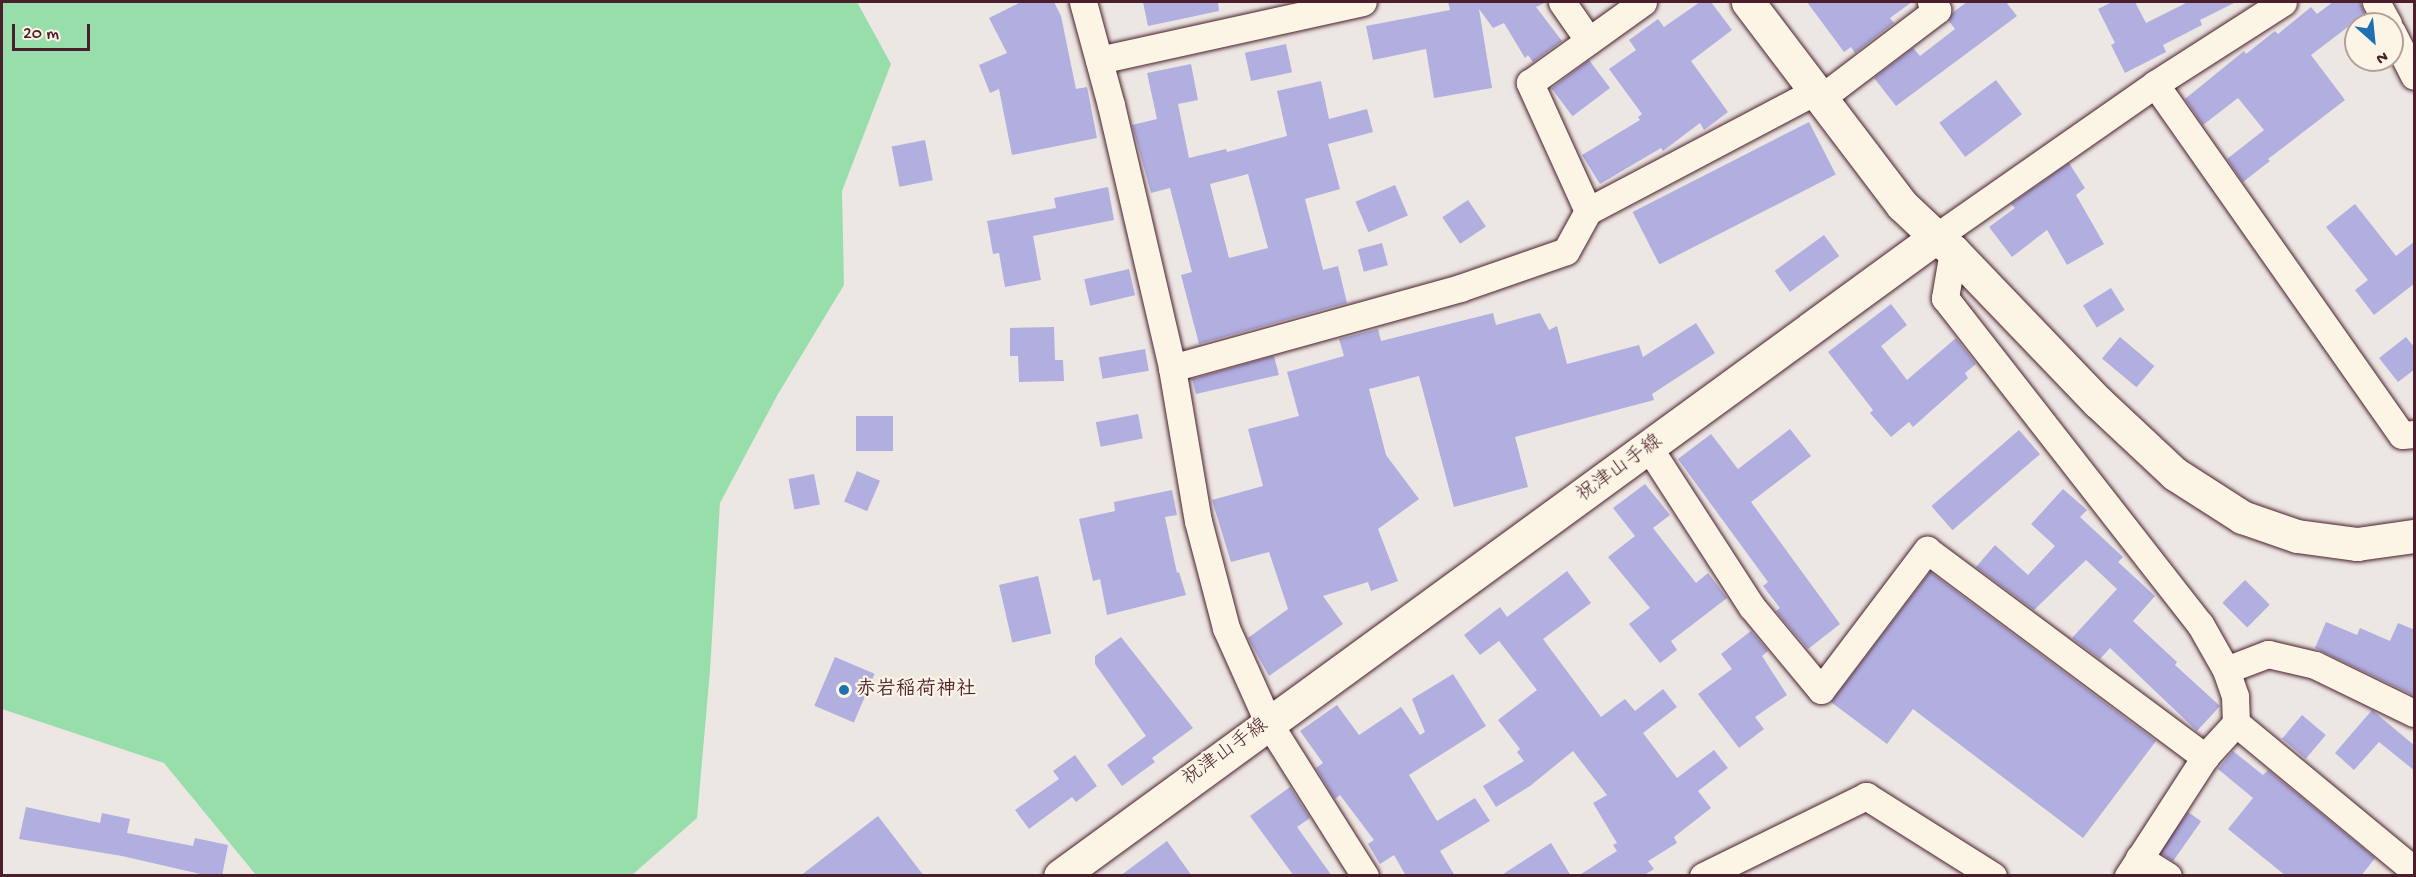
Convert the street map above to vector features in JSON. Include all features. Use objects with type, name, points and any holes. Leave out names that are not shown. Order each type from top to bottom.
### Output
[{"type":"street","points":[[1083,2],[1099,60],[1172,368],[1198,521],[1226,628],[1268,722],[1365,876]]},
{"type":"street","points":[[1099,60],[1363,2]]},
{"type":"street","points":[[1562,2],[1589,40]]},
{"type":"street","points":[[1588,211],[1530,83],[1643,2]]},
{"type":"street","points":[[1748,2],[1902,205],[1944,244],[2098,402],[2175,474],[2242,517],[2297,536],[2357,544],[2415,536]]},
{"type":"street","points":[[1172,368],[1460,288],[1566,250],[1588,211],[1819,95],[1937,10],[1931,2]]},
{"type":"street","points":[[1944,244],[2155,84],[2283,2]]},
{"type":"street","points":[[2404,55],[2415,76]]},
{"type":"street","points":[[2155,84],[2402,435],[2415,434]]},
{"type":"street","points":[[1944,244],[1945,298],[2200,624],[2226,670],[2235,696],[2236,723],[2205,757],[2133,867],[2168,876]]},
{"type":"street","name":"祝津山手線","points":[[1060,876],[1268,722],[1649,448],[1944,244]]},
{"type":"street","points":[[1649,448],[1752,607],[1821,690],[1927,550],[2205,757]]},
{"type":"street","points":[[2226,670],[2268,654],[2315,665],[2415,713]]},
{"type":"street","points":[[2236,723],[2415,870]]},
{"type":"street","points":[[1702,876],[1866,796],[1993,876]]},
{"type":"green space","points":[[2,2],[857,2],[891,64],[842,191],[844,285],[778,394],[720,503],[710,671],[697,818],[632,875],[256,875],[164,763],[2,709]]},
{"type":"building","points":[[1021,2],[1054,2],[1061,16],[1076,89],[1087,87],[1097,138],[1012,155],[999,89],[990,93],[979,65],[1007,53],[989,18]]},
{"type":"building","points":[[1143,2],[1218,2],[1219,11],[1148,26]]},
{"type":"building","points":[[1448,2],[1547,2],[1536,7],[1562,41],[1533,62],[1528,55],[1525,58],[1504,23],[1493,28],[1479,9],[1492,88],[1434,98],[1426,49],[1373,60],[1366,26],[1450,10]]},
{"type":"building","points":[[1700,2],[1711,2],[1732,30],[1691,61],[1728,112],[1704,130],[1700,123],[1663,151],[1661,148],[1600,184],[1582,155],[1640,120],[1638,117],[1642,114],[1609,69],[1636,50],[1629,40],[1658,19],[1664,27]]},
{"type":"building","points":[[1807,2],[1912,2],[1890,18],[1894,23],[1855,53],[1851,47],[1844,52]]},
{"type":"building","points":[[1967,2],[2006,2],[2017,16],[1896,106],[1874,78],[1913,48],[1920,56],[1955,29],[1948,20],[1952,13]]},
{"type":"building","points":[[2112,2],[2135,2],[2146,23],[2188,2],[2236,2],[2200,20],[2202,25],[2163,45],[2166,52],[2125,73],[2111,45],[2115,43],[2098,9]]},
{"type":"building","points":[[2333,2],[2360,2],[2364,12],[2344,12],[2344,30],[2311,55],[2345,100],[2268,159],[2270,161],[2243,182],[2227,159],[2264,130],[2238,98],[2203,125],[2185,99],[2244,51],[2246,54],[2275,31],[2278,34],[2311,7],[2317,14]]},
{"type":"building","points":[[1286,44],[1292,72],[1251,81],[1245,53]]},
{"type":"building","points":[[1589,60],[1610,88],[1573,116],[1551,88]]},
{"type":"building","points":[[1191,64],[1198,100],[1178,104],[1189,158],[1226,149],[1227,152],[1287,136],[1277,91],[1321,81],[1329,119],[1367,109],[1373,132],[1328,144],[1340,189],[1305,199],[1323,270],[1338,266],[1347,303],[1199,344],[1181,275],[1192,272],[1170,188],[1151,193],[1132,125],[1157,119],[1147,73]],"holes":[[[1248,174],[1268,248],[1229,258],[1210,184]]]},
{"type":"building","points":[[1996,80],[2022,114],[1965,157],[1939,123]]},
{"type":"building","points":[[1809,122],[1836,175],[1659,264],[1633,212]]},
{"type":"building","points":[[925,140],[933,180],[899,187],[892,146]]},
{"type":"building","points":[[2069,163],[2085,188],[2076,195],[2104,244],[2067,265],[2047,230],[2012,257],[1989,227],[2015,208],[2011,204]]},
{"type":"building","points":[[1395,185],[1408,215],[1368,232],[1355,202]]},
{"type":"building","points":[[1108,187],[1114,220],[1033,236],[1041,280],[1005,287],[999,253],[993,254],[987,221],[1056,208],[1054,198]]},
{"type":"building","points":[[1468,200],[1486,227],[1460,244],[1442,217]]},
{"type":"building","points":[[2355,204],[2396,256],[2415,241],[2415,283],[2374,315],[2355,290],[2368,280],[2326,227]]},
{"type":"building","points":[[1824,235],[1839,256],[1790,292],[1775,271]]},
{"type":"building","points":[[1382,243],[1388,265],[1364,272],[1358,249]]},
{"type":"building","points":[[1129,269],[1135,295],[1090,306],[1084,279]]},
{"type":"building","points":[[2111,288],[2125,310],[2097,328],[2083,305]]},
{"type":"building","points":[[1891,304],[1907,325],[1881,346],[1907,380],[1956,338],[1976,364],[1965,373],[1968,378],[1913,427],[1909,422],[1891,437],[1870,413],[1873,410],[1828,352]]},
{"type":"building","points":[[1493,313],[1496,325],[1540,313],[1549,330],[1557,326],[1567,364],[1639,345],[1643,357],[1696,323],[1715,353],[1652,394],[1654,400],[1515,437],[1528,487],[1454,507],[1419,376],[1369,389],[1386,455],[1419,499],[1378,529],[1398,581],[1371,591],[1368,582],[1323,596],[1343,624],[1269,676],[1248,638],[1288,609],[1269,552],[1231,562],[1212,500],[1263,486],[1248,429],[1299,416],[1287,372],[1344,356],[1339,339],[1378,329],[1381,341]]},
{"type":"building","points":[[1054,327],[1055,360],[1063,360],[1064,381],[1019,382],[1018,356],[1010,356],[1010,328]]},
{"type":"building","points":[[2120,337],[2154,366],[2136,387],[2102,358]]},
{"type":"building","points":[[2406,337],[2415,348],[2415,369],[2398,382],[2379,358]]},
{"type":"building","points":[[1145,349],[1149,371],[1103,379],[1099,357]]},
{"type":"building","points":[[1274,356],[1279,375],[1196,394],[1192,379]]},
{"type":"building","points":[[1138,414],[1143,439],[1101,447],[1096,422]]},
{"type":"building","points":[[856,416],[893,416],[893,451],[856,451]]},
{"type":"building","points":[[1790,429],[1811,456],[1751,502],[1840,624],[1808,649],[1776,611],[1780,608],[1763,586],[1768,582],[1678,459],[1711,434],[1738,469]]},
{"type":"building","points":[[2019,430],[2040,454],[1952,530],[1931,506]]},
{"type":"building","points":[[857,471],[880,481],[867,511],[844,501]]},
{"type":"building","points":[[814,474],[820,504],[794,509],[788,479]]},
{"type":"building","points":[[1645,484],[1670,515],[1653,528],[1696,583],[1708,573],[1727,598],[1671,641],[1677,650],[1660,663],[1629,624],[1650,608],[1608,557],[1635,536],[1613,508]]},
{"type":"building","points":[[2063,489],[2087,510],[2080,517],[2123,557],[2118,562],[2155,596],[2133,621],[2177,662],[2175,665],[2220,706],[2197,731],[2110,648],[2100,659],[2072,638],[2117,589],[2086,560],[2034,610],[1976,567],[1995,545],[2028,575],[2055,546],[2031,524]]},
{"type":"building","points":[[1172,490],[1177,515],[1165,517],[1177,573],[1179,572],[1186,595],[1107,615],[1100,579],[1093,581],[1079,519],[1115,511],[1114,502]]},
{"type":"building","points":[[1567,571],[1591,603],[1543,639],[1601,717],[1625,699],[1635,711],[1663,689],[1677,707],[1643,733],[1677,778],[1714,750],[1728,768],[1698,791],[1711,808],[1674,837],[1677,843],[1648,861],[1654,869],[1643,876],[1578,876],[1617,851],[1613,845],[1617,843],[1593,803],[1607,795],[1573,751],[1530,786],[1496,807],[1483,786],[1524,761],[1517,752],[1520,749],[1498,720],[1537,690],[1499,641],[1480,655],[1464,635],[1500,607],[1507,617]]},
{"type":"building","points":[[1930,572],[2156,741],[2083,838],[1913,709],[1887,744],[1831,702]]},
{"type":"building","points":[[1038,576],[1051,633],[1012,642],[999,585]]},
{"type":"building","points":[[2245,580],[2270,605],[2247,627],[2222,603]]},
{"type":"building","points":[[2326,622],[2357,635],[2360,628],[2390,641],[2398,623],[2415,630],[2415,696],[2315,648]]},
{"type":"building","points":[[1751,631],[1768,651],[1762,656],[1787,695],[1755,717],[1764,729],[1739,748],[1698,694],[1732,669],[1721,654]]},
{"type":"building","points":[[1121,637],[1193,728],[1152,758],[1155,762],[1122,786],[1107,765],[1146,736],[1095,664],[1095,656]]},
{"type":"building","name":"赤岩稲荷神社","points":[[835,657],[875,674],[854,723],[814,706]]},
{"type":"building","points":[[1453,674],[1486,726],[1409,775],[1437,821],[1475,798],[1490,821],[1440,851],[1455,876],[1406,876],[1394,855],[1380,864],[1368,844],[1374,840],[1340,795],[1335,799],[1316,768],[1323,763],[1300,731],[1337,705],[1359,735],[1401,707],[1420,735],[1425,732],[1412,699]]},
{"type":"building","points":[[2372,710],[2415,746],[2415,771],[2379,742],[2354,770],[2335,753]]},
{"type":"building","points":[[2302,715],[2326,735],[2306,759],[2282,739]]},
{"type":"building","points":[[2233,751],[2263,775],[2268,770],[2375,858],[2361,876],[2286,876],[2228,829],[2253,798],[2218,769]]},
{"type":"building","points":[[1075,755],[1097,786],[1076,802],[1072,797],[1029,829],[1015,810],[1059,779],[1053,771]]},
{"type":"building","points":[[1290,787],[1310,818],[1297,827],[1332,876],[1294,876],[1250,816]]},
{"type":"building","points":[[26,807],[100,823],[102,813],[130,819],[127,833],[193,846],[195,838],[228,845],[222,876],[209,876],[122,856],[19,839]]},
{"type":"building","points":[[2188,812],[2201,821],[2173,861],[2160,852]]},
{"type":"building","points":[[878,816],[924,876],[800,876]]},
{"type":"building","points":[[1167,841],[1192,876],[1120,876]]},
{"type":"building","points":[[1551,843],[1571,876],[1500,876]]},
{"type":"place","name":"赤岩稲荷神社","points":[[844,690]]}]
